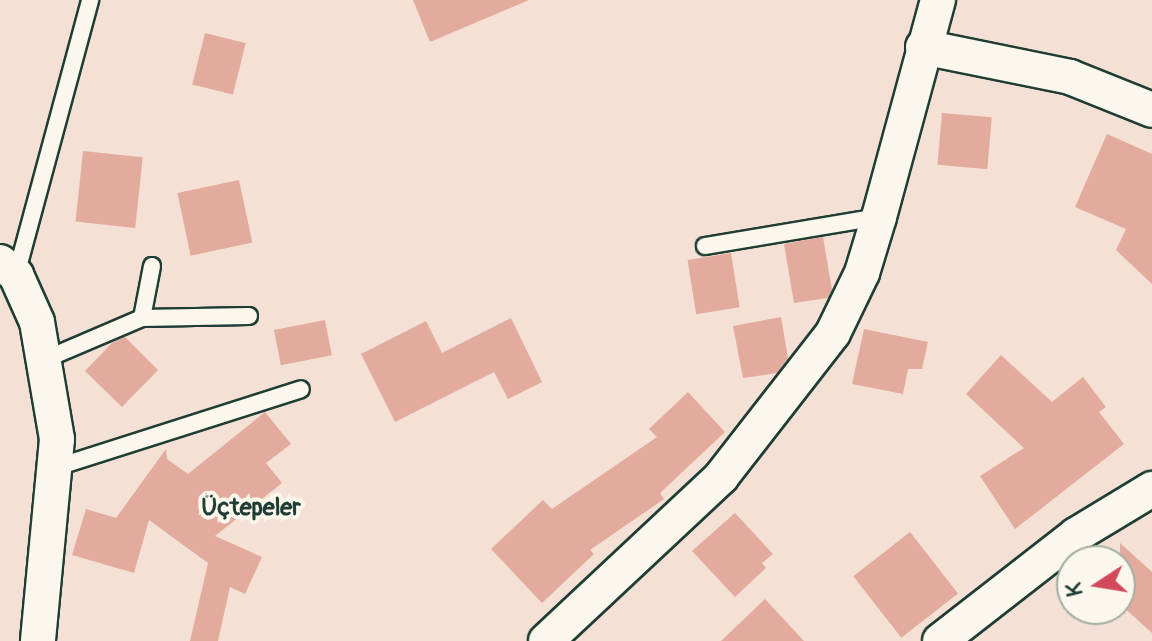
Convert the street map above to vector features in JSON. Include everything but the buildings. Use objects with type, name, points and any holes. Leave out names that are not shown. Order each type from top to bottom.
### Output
[{"type":"street","points":[[546,641],[721,477],[788,398],[833,333],[862,273],[938,0]]},
{"type":"street","points":[[923,47],[1070,77],[1152,110]]},
{"type":"street","points":[[8,268],[46,359],[57,439],[38,641]]},
{"type":"street","points":[[940,641],[1076,535],[1152,489]]},
{"type":"lane","points":[[8,268],[90,0]]},
{"type":"lane","points":[[705,246],[879,217]]},
{"type":"lane","points":[[142,318],[152,266]]},
{"type":"lane","points":[[46,359],[142,318],[249,316]]},
{"type":"lane","points":[[54,468],[301,389]]},
{"type":"district","name":"Üçtepeler","points":[[251,508]]}]
